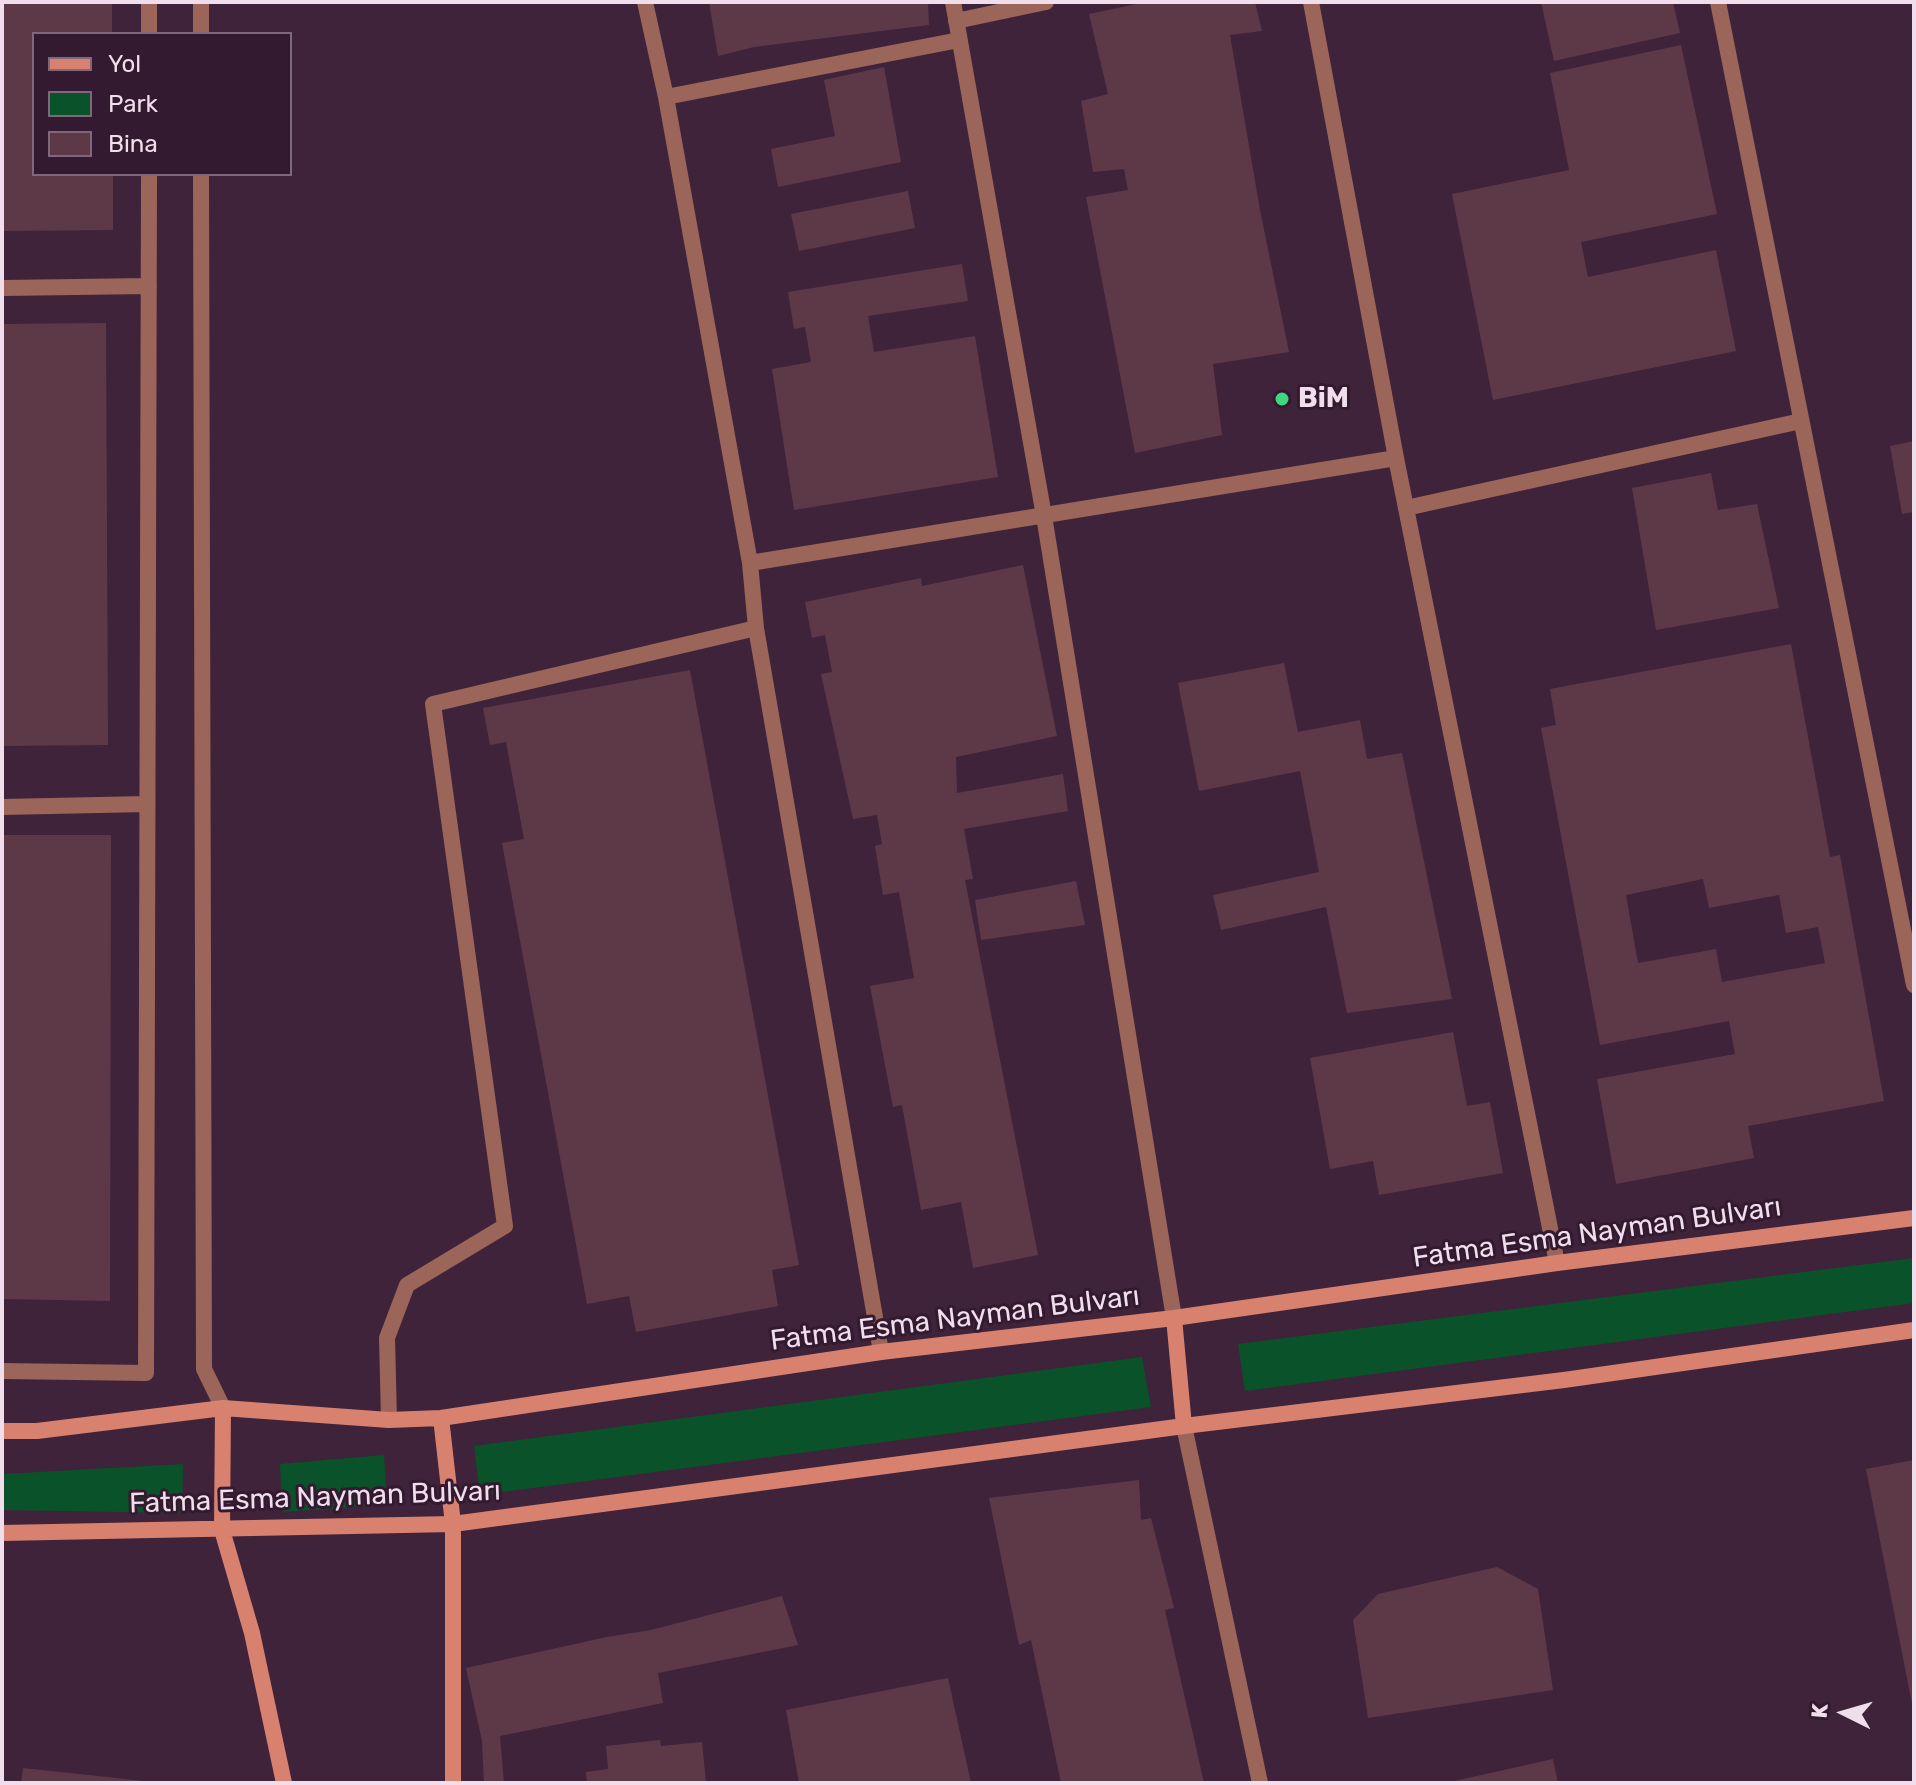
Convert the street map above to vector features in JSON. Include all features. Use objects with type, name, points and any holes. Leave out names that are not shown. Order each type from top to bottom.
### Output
[{"type":"main road","name":"Fatma Esma Nayman Bulvarı","points":[[2,1431],[37,1431],[223,1408],[389,1420],[441,1418],[881,1352],[1174,1318],[1557,1263],[1914,1218]]},
{"type":"main road","points":[[1174,1318],[1184,1426]]},
{"type":"main road","name":"Fatma Esma Nayman Bulvarı","points":[[2,1533],[453,1524],[1184,1426],[1579,1378],[1914,1330]]},
{"type":"main road","points":[[223,1408],[222,1530],[252,1633],[284,1783]]},
{"type":"main road","points":[[441,1418],[453,1524],[453,1783]]},
{"type":"street","points":[[149,2],[149,32]]},
{"type":"street","points":[[201,2],[201,32]]},
{"type":"street","points":[[645,2],[666,97],[750,563],[756,628],[881,1352]]},
{"type":"street","points":[[953,2],[1044,516],[1174,1318]]},
{"type":"street","points":[[956,21],[1046,2]]},
{"type":"street","points":[[1311,2],[1396,458],[1557,1263]]},
{"type":"street","points":[[1718,2],[1914,985]]},
{"type":"street","points":[[666,97],[959,40]]},
{"type":"street","points":[[2,1371],[146,1373],[149,176]]},
{"type":"street","points":[[201,176],[204,1369],[223,1408]]},
{"type":"street","points":[[2,288],[149,286]]},
{"type":"street","points":[[1406,508],[1801,421]]},
{"type":"street","points":[[750,563],[1396,458]]},
{"type":"street","points":[[389,1420],[387,1338],[407,1285],[505,1226],[433,704],[756,628]]},
{"type":"street","points":[[2,807],[147,804]]},
{"type":"street","points":[[1184,1426],[1260,1783]]},
{"type":"green space","points":[[1914,1258],[1914,1303],[1245,1391],[1238,1344]]},
{"type":"green space","points":[[1142,1357],[1151,1407],[480,1495],[474,1446]]},
{"type":"green space","points":[[384,1455],[387,1505],[282,1512],[280,1464]]},
{"type":"green space","points":[[183,1464],[182,1513],[2,1510],[2,1474]]},
{"type":"building","points":[[2,2],[112,2],[112,32],[32,32],[32,176],[113,176],[113,230],[2,231]]},
{"type":"building","points":[[709,2],[928,2],[929,25],[754,47],[718,56]]},
{"type":"building","points":[[1146,2],[1255,2],[1262,31],[1230,35],[1260,210],[1289,352],[1213,364],[1222,435],[1135,453],[1086,197],[1128,190],[1124,169],[1093,172],[1081,101],[1108,94],[1089,14]]},
{"type":"building","points":[[1541,2],[1673,2],[1680,33],[1554,61]]},
{"type":"building","points":[[1681,45],[1717,214],[1581,242],[1588,277],[1716,250],[1736,351],[1493,400],[1452,194],[1569,170],[1550,73]]},
{"type":"building","points":[[884,67],[901,162],[778,187],[771,149],[835,136],[824,80]]},
{"type":"building","points":[[908,191],[915,228],[799,251],[791,214]]},
{"type":"building","points":[[962,264],[968,301],[868,316],[874,352],[975,336],[998,477],[794,510],[772,369],[811,362],[805,327],[794,329],[788,292]]},
{"type":"building","points":[[106,323],[108,745],[2,746],[2,324]]},
{"type":"building","points":[[1914,441],[1914,512],[1902,514],[1890,446]]},
{"type":"building","points":[[1711,473],[1718,510],[1757,504],[1779,608],[1656,630],[1632,488]]},
{"type":"building","points":[[1023,565],[1057,736],[956,757],[957,793],[1063,774],[1068,811],[964,829],[973,879],[965,880],[1038,1255],[973,1268],[961,1202],[921,1210],[902,1105],[893,1107],[870,986],[914,978],[899,892],[883,895],[875,846],[882,844],[877,815],[853,819],[821,674],[832,672],[825,635],[812,638],[805,602],[921,578],[922,586]]},
{"type":"building","points":[[1791,644],[1830,857],[1840,855],[1884,1101],[1748,1126],[1754,1158],[1616,1184],[1597,1079],[1735,1054],[1729,1021],[1600,1045],[1541,728],[1556,725],[1550,689]],"holes":[[[1703,879],[1709,908],[1779,895],[1786,933],[1818,927],[1825,963],[1722,982],[1716,949],[1638,963],[1626,895]]]},
{"type":"building","points":[[1284,663],[1298,732],[1360,720],[1367,759],[1402,753],[1452,999],[1347,1013],[1326,907],[1221,930],[1213,895],[1319,872],[1300,771],[1199,791],[1178,683]]},
{"type":"building","points":[[690,670],[799,1265],[772,1270],[778,1306],[636,1332],[629,1296],[587,1304],[502,843],[524,839],[506,742],[490,745],[483,708]]},
{"type":"building","points":[[2,835],[111,835],[110,1301],[2,1299]]},
{"type":"building","points":[[1076,881],[1085,925],[981,940],[975,900]]},
{"type":"building","points":[[1453,1032],[1467,1106],[1490,1102],[1503,1173],[1379,1195],[1373,1161],[1330,1169],[1310,1058]]},
{"type":"building","points":[[1914,1460],[1914,1709],[1913,1709],[1866,1469]]},
{"type":"building","points":[[1139,1480],[1141,1520],[1151,1518],[1174,1608],[1165,1610],[1204,1783],[1061,1783],[1031,1640],[1019,1645],[989,1498]]},
{"type":"building","points":[[1497,1567],[1538,1589],[1553,1690],[1368,1718],[1353,1620],[1378,1594]]},
{"type":"building","points":[[782,1596],[798,1645],[658,1673],[663,1703],[500,1736],[504,1783],[484,1783],[482,1741],[466,1668],[651,1630]]},
{"type":"building","points":[[948,1678],[971,1783],[799,1783],[786,1710]]},
{"type":"building","points":[[660,1740],[661,1746],[702,1742],[706,1783],[587,1783],[586,1772],[608,1769],[606,1746]]},
{"type":"building","points":[[1553,1759],[1558,1783],[1450,1783],[1450,1782]]},
{"type":"building","points":[[23,1768],[144,1781],[144,1783],[21,1783]]},
{"type":"place","name":"BiM","points":[[1282,399]]}]
